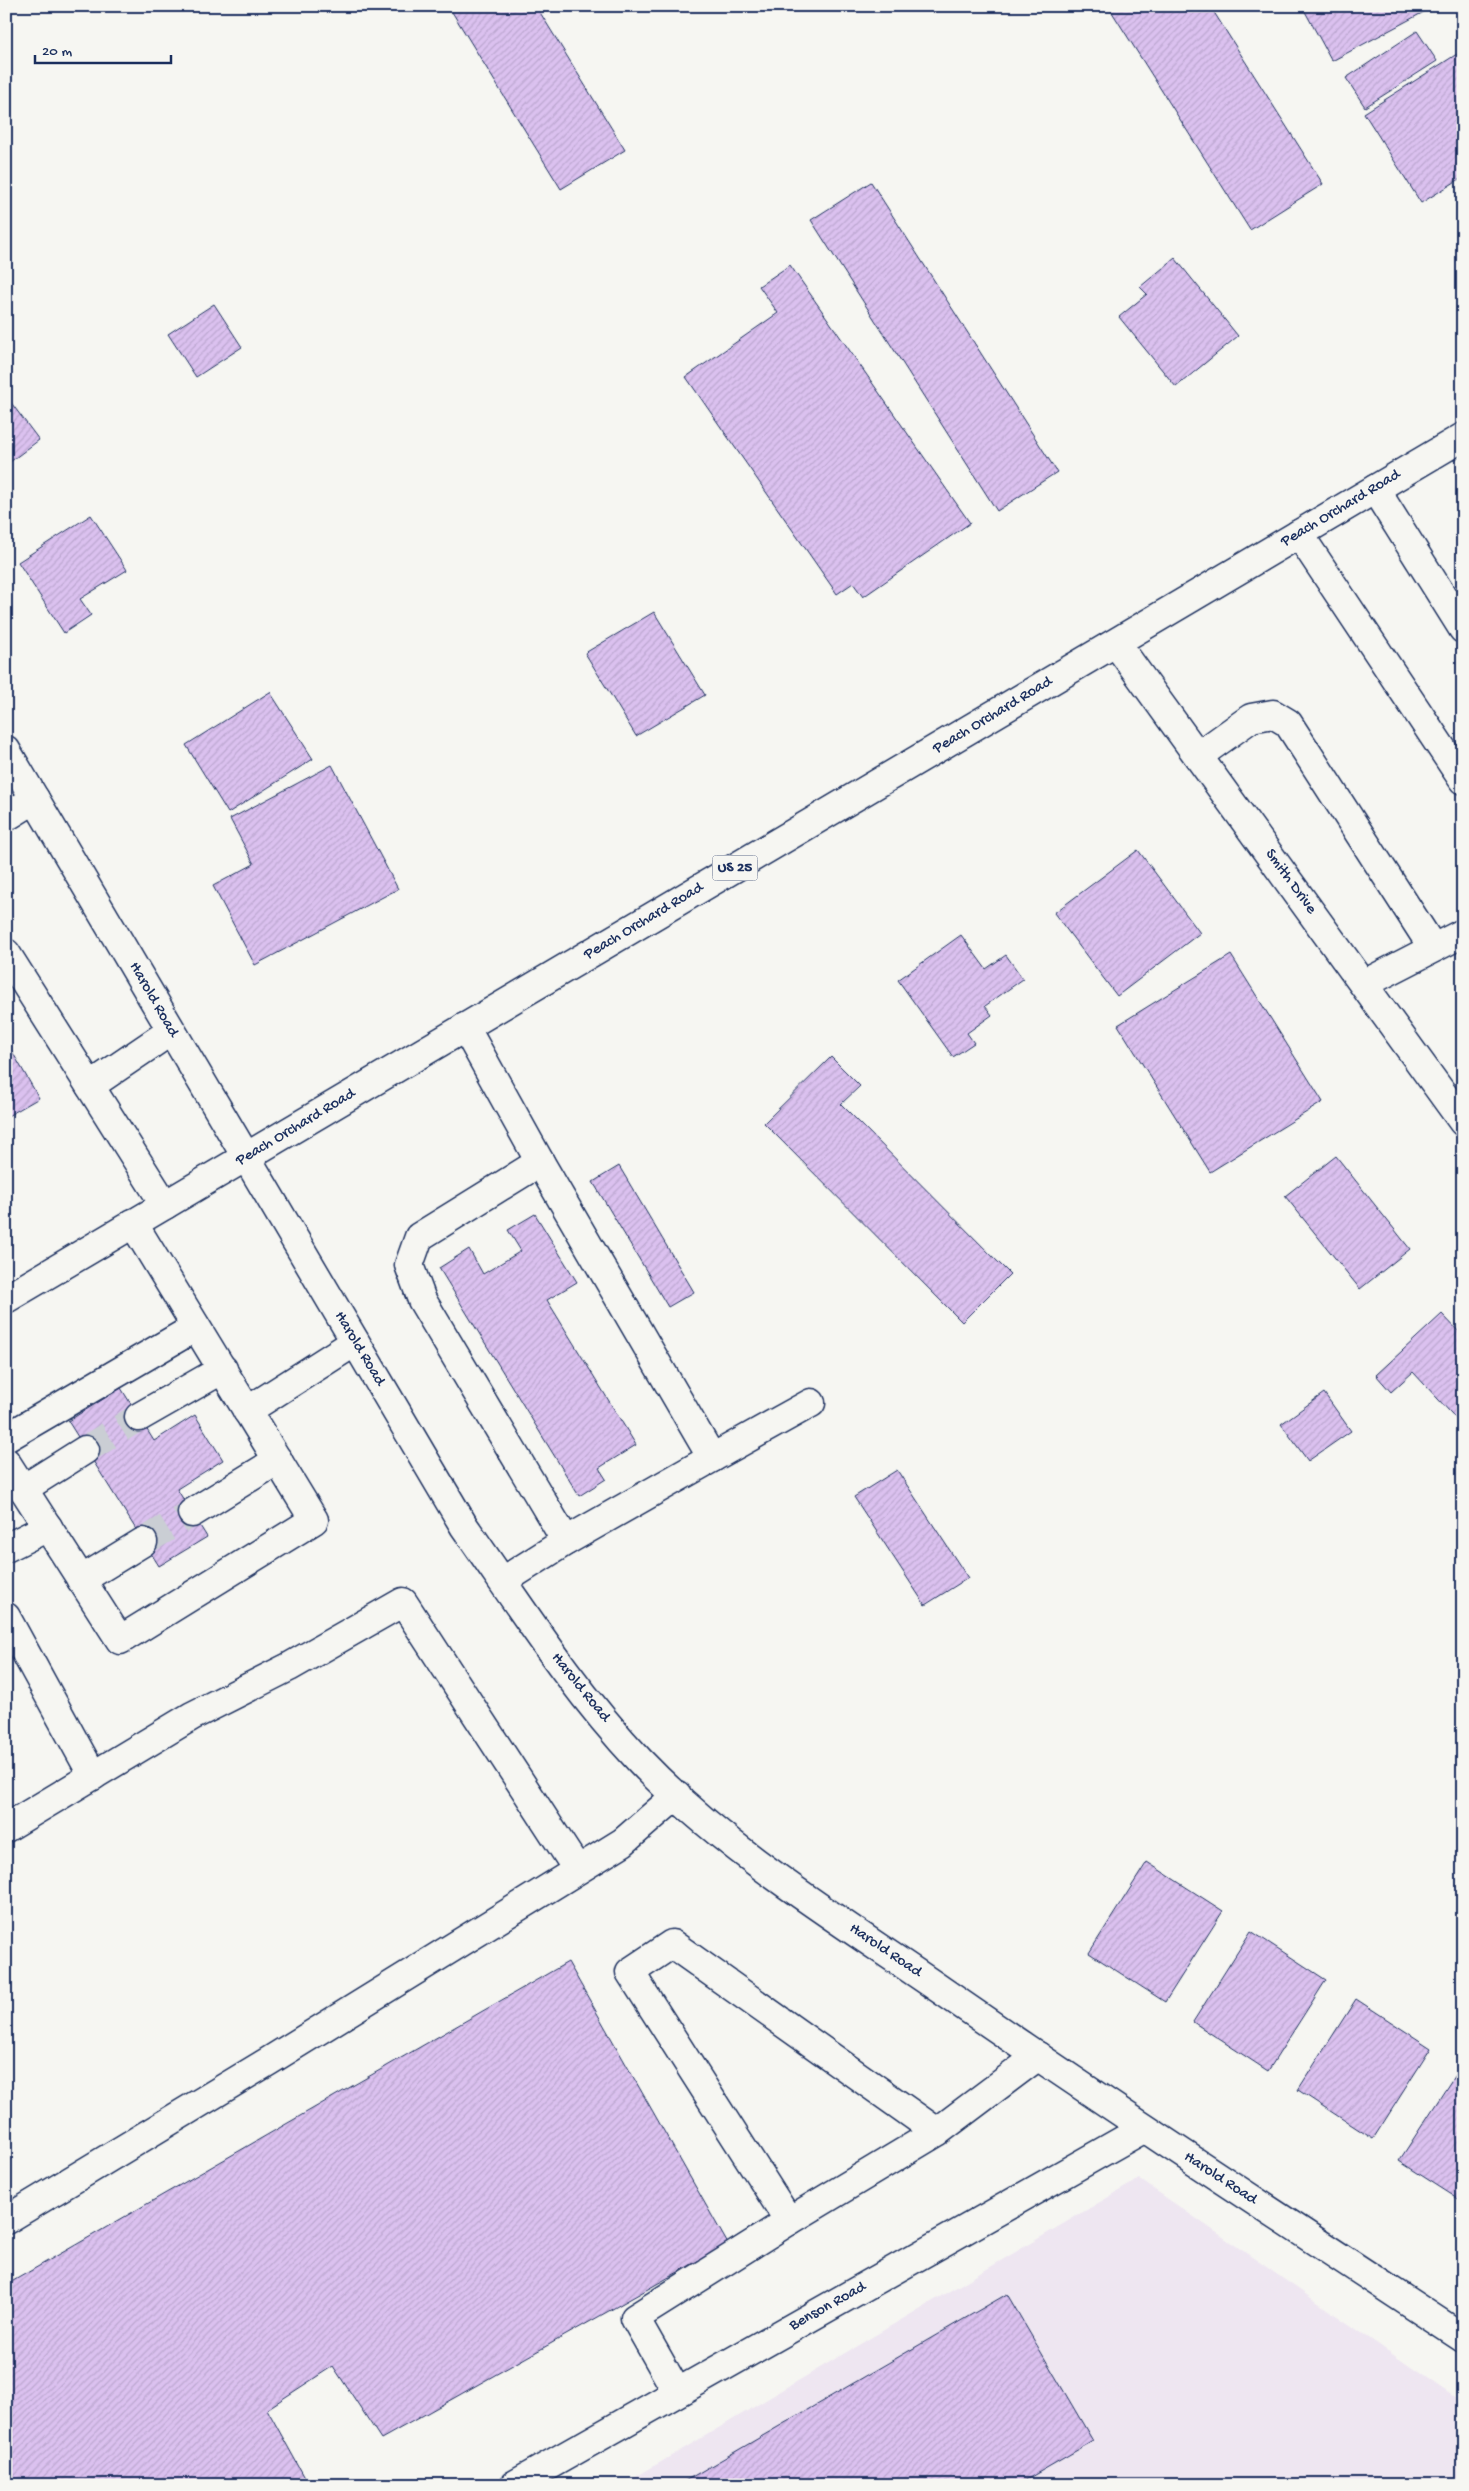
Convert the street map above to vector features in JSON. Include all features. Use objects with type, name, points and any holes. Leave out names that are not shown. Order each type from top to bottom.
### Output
[{"type":"street","name":"Peach Orchard Road","points":[[6,1299],[1463,437]]},
{"type":"street","points":[[1375,489],[1463,629]]},
{"type":"street","points":[[1299,534],[1463,780]]},
{"type":"street","name":"Smith Drive","points":[[1116,643],[1463,1122]]},
{"type":"street","points":[[1198,756],[1250,718],[1273,714],[1288,724],[1433,948]]},
{"type":"street","name":"Harold Road","points":[[6,750],[464,1526],[524,1616],[580,1691],[641,1762],[718,1832],[815,1903],[1143,2129],[1463,2338]]},
{"type":"street","points":[[6,817],[35,799]]},
{"type":"street","points":[[1364,984],[1463,932]]},
{"type":"street","points":[[6,953],[165,1205]]},
{"type":"street","points":[[466,1028],[540,1162],[712,1458]]},
{"type":"street","points":[[90,1086],[171,1031]]},
{"type":"street","points":[[540,1162],[419,1237],[410,1265],[422,1300],[566,1541]]},
{"type":"street","points":[[6,1462],[120,1640],[314,1520],[133,1223]]},
{"type":"street","points":[[6,1438],[196,1327]]},
{"type":"street","points":[[247,1411],[355,1342]]},
{"type":"street","points":[[139,1417],[223,1369]]},
{"type":"street","points":[[503,1582],[566,1541],[811,1403]]},
{"type":"street","points":[[23,1488],[85,1450]]},
{"type":"street","points":[[192,1513],[278,1460]]},
{"type":"street","points":[[6,1548],[48,1527]]},
{"type":"street","points":[[81,1580],[143,1542]]},
{"type":"street","points":[[6,1828],[192,1716],[289,1666],[403,1602],[577,1869]]},
{"type":"street","points":[[6,1617],[93,1776]]},
{"type":"street","points":[[6,2220],[623,1842],[677,1795]]},
{"type":"street","points":[[789,2221],[630,1972],[672,1944],[937,2132]]},
{"type":"street","points":[[677,2392],[635,2318],[789,2221],[937,2132],[1038,2056]]},
{"type":"street","name":"Benson Road","points":[[514,2485],[1143,2129]]},
{"type":"shaded area","points":[[1139,2179],[1463,2403],[1463,2485],[622,2485]]},
{"type":"building","points":[[536,6],[625,150],[561,189],[449,7]]},
{"type":"building","points":[[1115,6],[1210,6],[1323,184],[1250,230],[1110,9]]},
{"type":"building","points":[[1302,6],[1435,6],[1332,61]]},
{"type":"building","points":[[1417,31],[1437,61],[1365,107],[1346,78]]},
{"type":"building","points":[[1457,54],[1463,62],[1463,177],[1421,203],[1364,113]]},
{"type":"building","points":[[871,182],[1057,472],[997,511],[811,220]]},
{"type":"building","points":[[1175,258],[1238,336],[1176,387],[1119,317],[1147,294],[1140,287]]},
{"type":"building","points":[[790,265],[970,523],[863,597],[853,583],[837,594],[686,377],[778,313],[759,286]]},
{"type":"building","points":[[214,304],[242,347],[196,377],[168,334]]},
{"type":"building","points":[[6,396],[39,440],[6,465]]},
{"type":"building","points":[[91,515],[127,570],[80,599],[91,615],[64,633],[18,562]]},
{"type":"building","points":[[654,612],[705,695],[636,736],[585,653]]},
{"type":"building","points":[[270,692],[313,759],[228,813],[186,745]]},
{"type":"building","points":[[332,765],[398,889],[255,965],[213,886],[254,864],[230,819]]},
{"type":"building","points":[[1138,850],[1200,933],[1117,996],[1054,913]]},
{"type":"building","points":[[961,935],[986,969],[1006,955],[1023,979],[985,1006],[992,1015],[967,1033],[974,1043],[953,1057],[898,980]]},
{"type":"building","points":[[1231,955],[1323,1102],[1210,1172],[1118,1025]]},
{"type":"building","points":[[6,1041],[39,1098],[6,1117]]},
{"type":"building","points":[[831,1057],[860,1086],[841,1104],[1010,1274],[962,1322],[764,1123]]},
{"type":"building","points":[[1336,1156],[1410,1249],[1360,1289],[1285,1196]]},
{"type":"building","points":[[619,1166],[694,1292],[668,1307],[593,1182]]},
{"type":"building","points":[[535,1214],[577,1282],[547,1300],[636,1445],[599,1468],[606,1479],[579,1496],[439,1268],[469,1249],[483,1274],[521,1251],[508,1230]]},
{"type":"building","points":[[1442,1314],[1463,1336],[1463,1426],[1413,1372],[1391,1392],[1376,1375]]},
{"type":"building","points":[[121,1388],[154,1441],[195,1415],[223,1460],[177,1489],[207,1537],[159,1566],[68,1421]]},
{"type":"building","points":[[1324,1393],[1351,1431],[1308,1461],[1281,1424]]},
{"type":"building","points":[[897,1470],[968,1578],[925,1605],[854,1497]]},
{"type":"building","points":[[1147,1862],[1223,1911],[1165,2002],[1089,1953]]},
{"type":"building","points":[[1251,1931],[1326,1980],[1268,2071],[1193,2022]]},
{"type":"building","points":[[568,1962],[728,2244],[381,2439],[333,2366],[267,2409],[309,2485],[6,2485],[6,2285]]},
{"type":"building","points":[[1356,1999],[1431,2048],[1373,2139],[1298,2090]]},
{"type":"building","points":[[1463,2065],[1463,2202],[1399,2161]]},
{"type":"building","points":[[1007,2294],[1093,2441],[1017,2485],[678,2485]]},
{"type":"tunnel","points":[[85,1450],[139,1417]]},
{"type":"tunnel","points":[[143,1542],[192,1513]]}]
